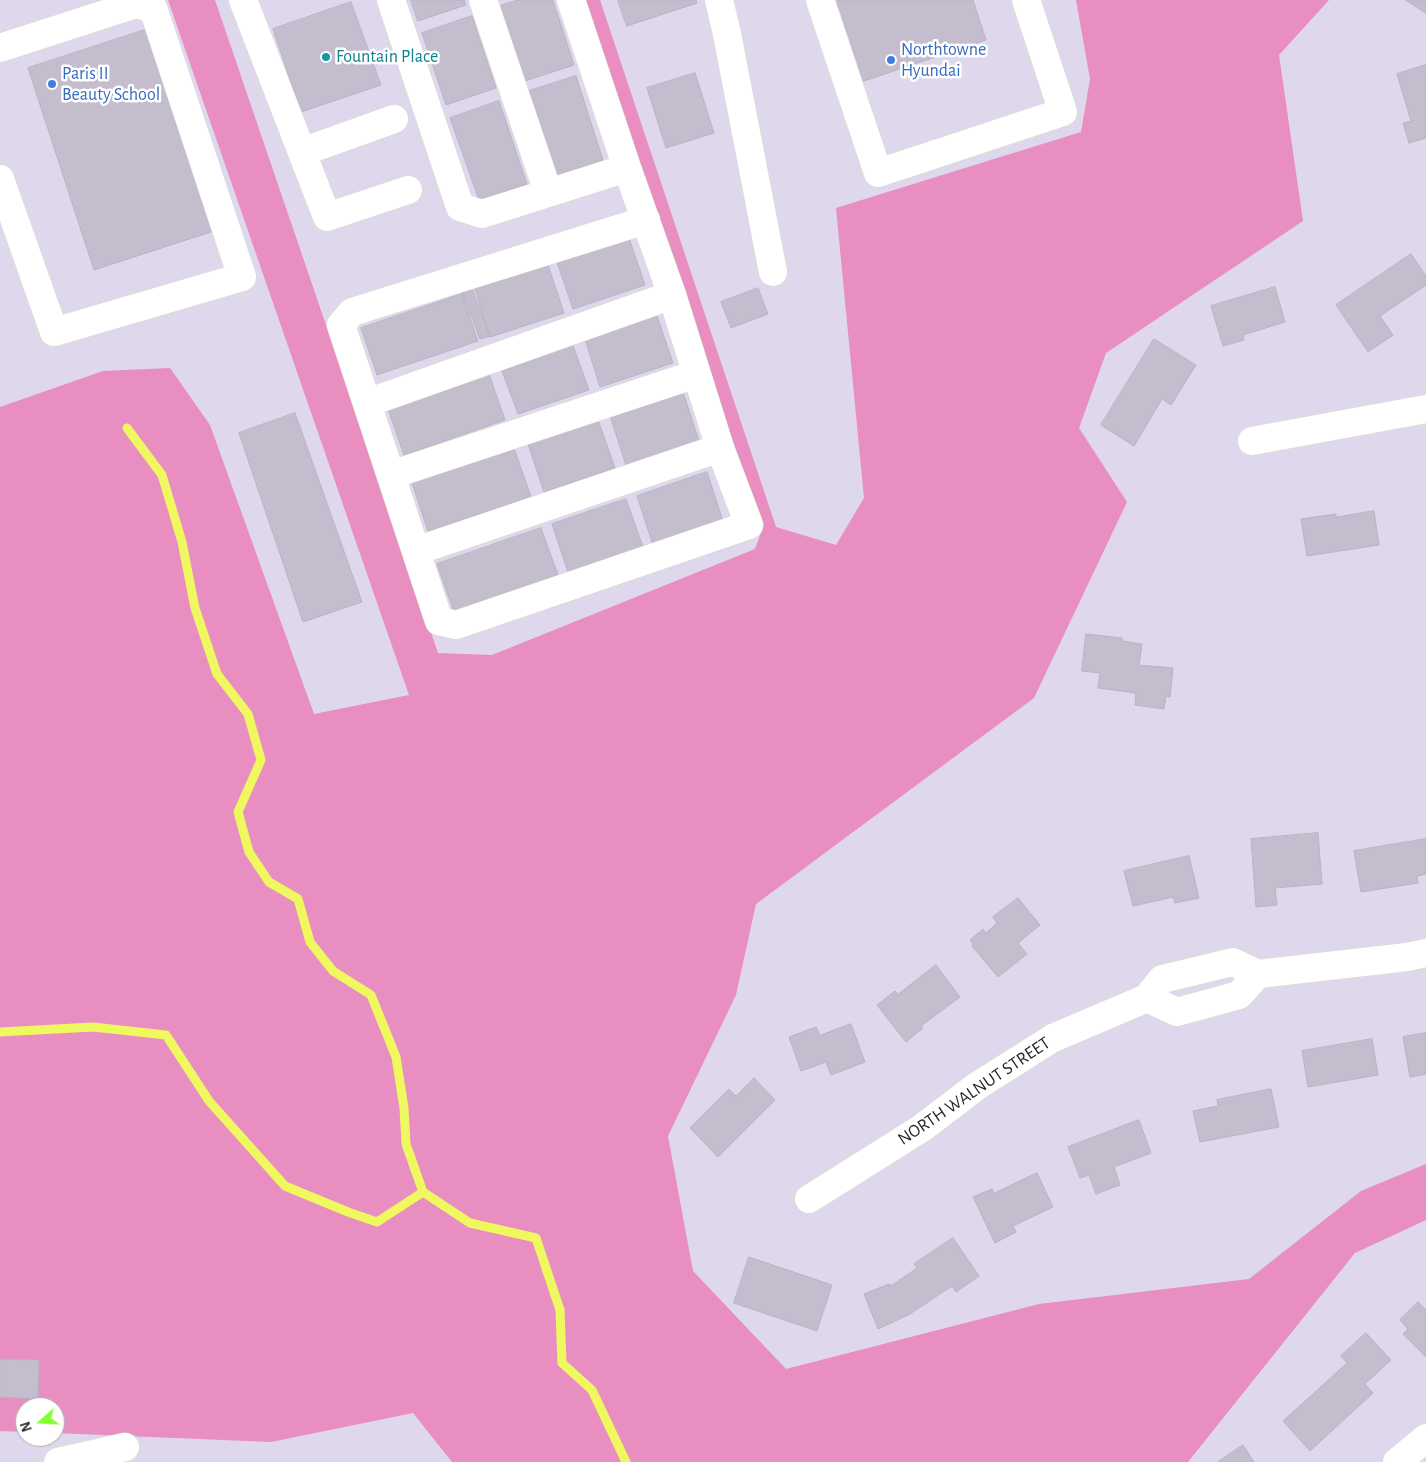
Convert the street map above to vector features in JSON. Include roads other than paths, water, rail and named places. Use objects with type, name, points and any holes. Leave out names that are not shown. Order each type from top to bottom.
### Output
[{"type":"street","points":[[243,0],[327,218],[408,190]]},
{"type":"street","points":[[391,0],[460,207],[482,214],[627,168]]},
{"type":"street","points":[[483,0],[548,192]]},
{"type":"street","points":[[571,0],[672,295],[720,448],[749,525],[456,625],[439,620],[341,325],[352,312],[646,220]]},
{"type":"street","points":[[718,0],[773,272]]},
{"type":"street","points":[[820,0],[878,173],[1063,112],[1026,0]]},
{"type":"street","points":[[0,48],[136,4],[153,8],[242,277],[54,332],[10,237],[0,178]]},
{"type":"street","points":[[302,152],[394,119]]},
{"type":"street","points":[[367,403],[672,295]]},
{"type":"street","points":[[391,475],[696,374]]},
{"type":"street","points":[[1252,440],[1426,409]]},
{"type":"street","points":[[416,551],[720,448]]},
{"type":"street","name":"NORTH WALNUT STREET","points":[[808,1199],[922,1128],[977,1086],[1053,1038],[1147,998],[1162,979],[1233,962],[1258,974],[1407,957],[1426,953]]},
{"type":"street","points":[[1397,1462],[1426,1438]]},
{"type":"street","points":[[58,1462],[125,1447]]},
{"type":"waterway","points":[[127,428],[162,475],[182,542],[195,608],[217,674],[248,714],[261,760],[238,812],[249,852],[269,882],[298,899],[310,942],[333,971],[371,995],[396,1057],[404,1108],[406,1144],[423,1192],[470,1223],[536,1238],[560,1310],[562,1363],[592,1390],[626,1462]]},
{"type":"waterway","points":[[0,1032],[93,1027],[166,1035],[209,1101],[285,1186],[377,1222],[423,1192]]},
{"type":"place","name":"Fountain Place","points":[[326,57]]},
{"type":"place","name":"Northtowne Hyundai","points":[[891,60]]},
{"type":"place","name":"Paris II Beauty School","points":[[52,84]]}]
